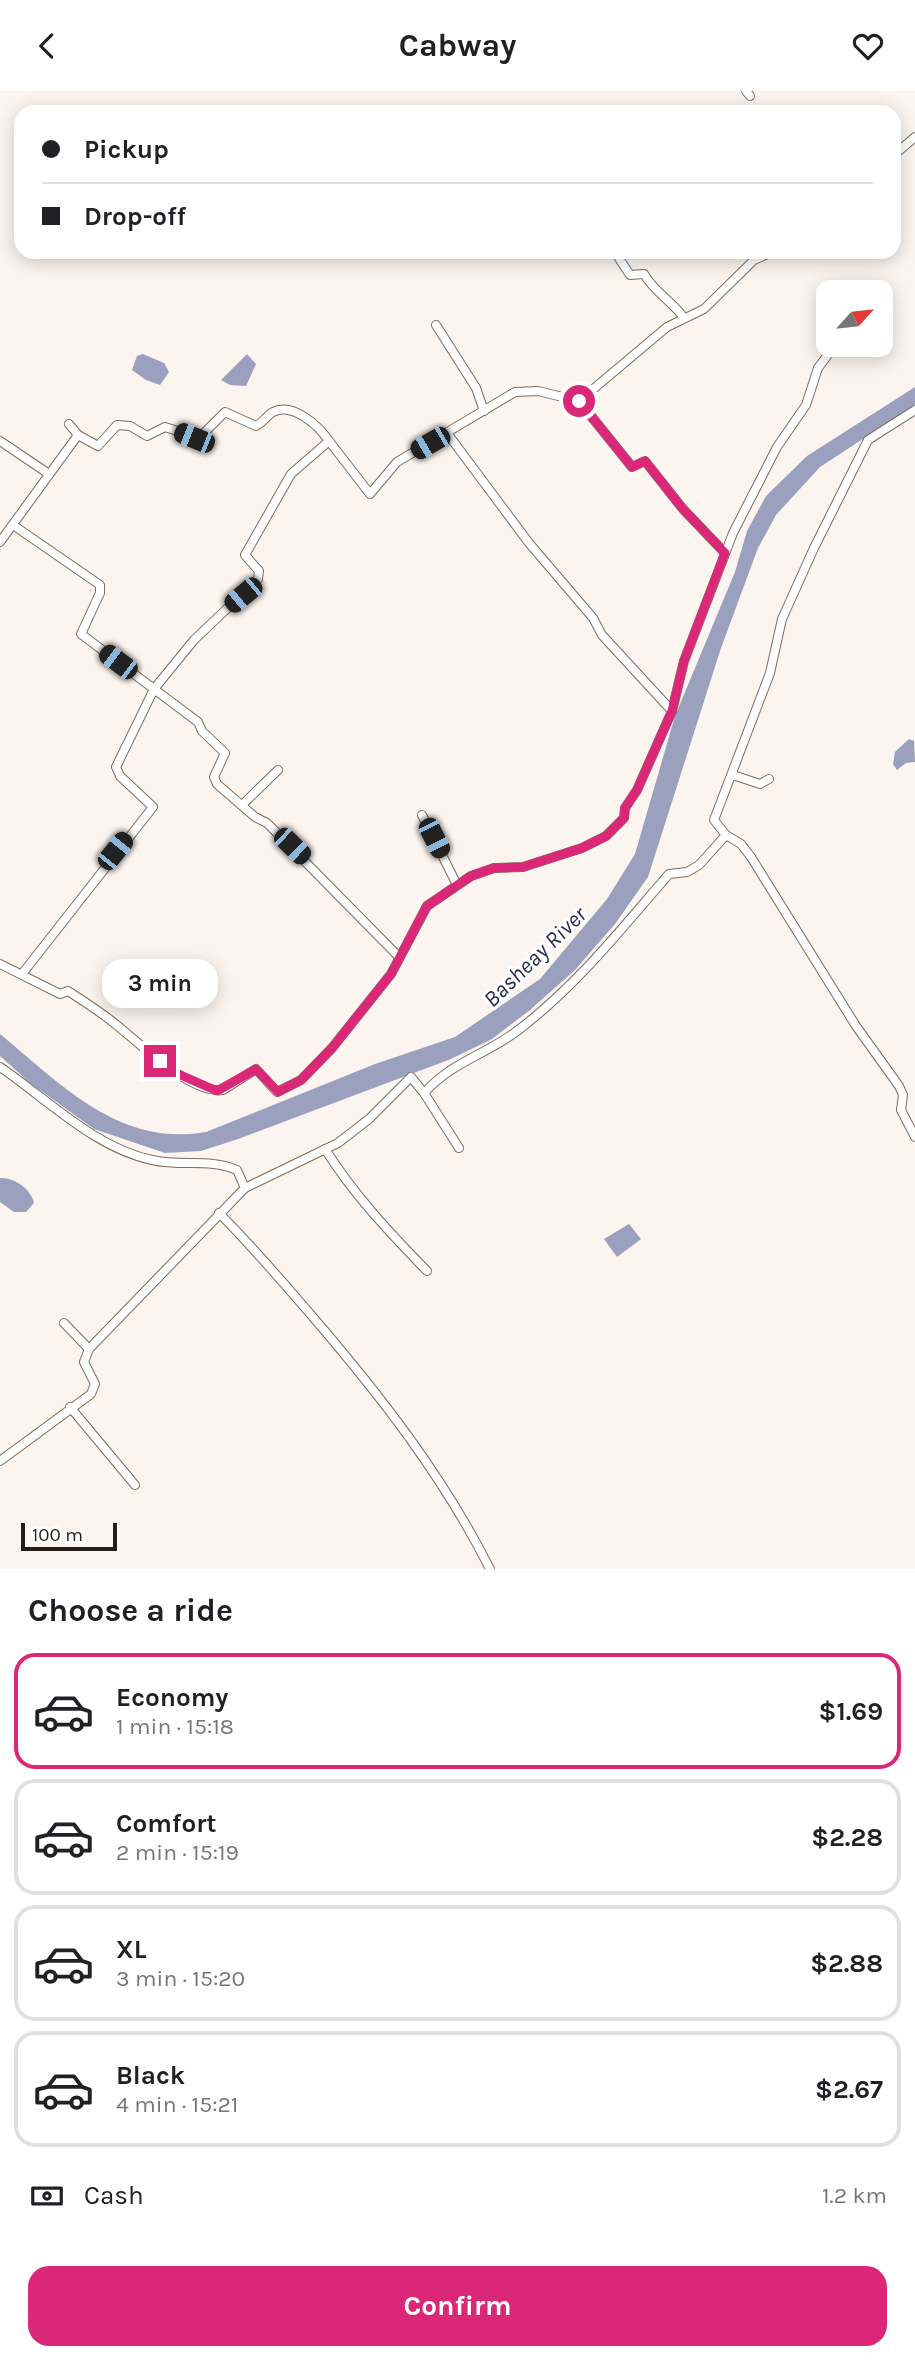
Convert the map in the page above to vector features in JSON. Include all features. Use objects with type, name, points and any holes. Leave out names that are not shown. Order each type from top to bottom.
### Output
[{"type":"street","points":[[901,149],[915,137]]},
{"type":"street","points":[[619,259],[629,275],[644,274],[656,293],[670,300],[684,318]]},
{"type":"street","points":[[579,401],[667,327],[704,309],[756,259]]},
{"type":"street","points":[[436,325],[476,388],[484,411]]},
{"type":"street","points":[[0,964],[60,994],[68,991],[110,1020],[176,1073],[217,1091],[256,1069],[278,1092],[301,1080],[332,1048],[391,974],[427,906],[457,885],[494,868],[523,867],[582,848],[606,836],[624,818],[625,808],[637,790],[672,711],[684,661],[733,533],[777,447],[806,405],[818,368],[826,357]]},
{"type":"street","points":[[69,424],[78,435],[98,446],[117,425],[147,436],[165,427],[200,438],[225,412],[256,426],[274,411],[288,410],[322,430],[370,494],[397,462],[515,392],[538,391],[579,401],[632,467],[645,461],[683,509],[725,553]]},
{"type":"street","points":[[915,410],[867,440],[782,619],[770,673],[738,751],[733,775],[714,820],[726,835],[741,844],[751,857],[856,1026],[899,1086],[904,1095],[902,1115],[915,1137]]},
{"type":"street","points":[[447,433],[529,543],[593,618],[602,635],[672,711]]},
{"type":"street","points":[[0,542],[78,435]]},
{"type":"street","points":[[0,441],[49,474]]},
{"type":"street","points":[[22,974],[153,807],[120,776],[116,767],[154,689],[194,641],[258,579],[259,571],[244,555],[291,474],[329,441]]},
{"type":"street","points":[[13,525],[100,585],[100,593],[81,634],[198,722],[202,731],[225,753],[214,780],[272,827],[399,957]]},
{"type":"street","points":[[242,805],[278,770]]},
{"type":"street","points":[[733,775],[760,784],[769,779]]},
{"type":"street","points":[[422,815],[457,885]]},
{"type":"street","points":[[424,1093],[443,1073],[508,1037],[557,998],[586,972],[668,874],[687,872],[699,865],[726,835]]},
{"type":"street","points":[[0,1067],[108,1143],[152,1160],[219,1162],[237,1170],[245,1188]]},
{"type":"street","points":[[0,1461],[70,1408],[81,1403],[94,1389],[95,1384],[84,1362],[89,1349],[245,1188],[325,1149],[369,1119],[411,1077],[459,1149]]},
{"type":"street","points":[[325,1149],[342,1176],[385,1228],[427,1271]]},
{"type":"street","points":[[219,1213],[254,1248],[378,1394],[431,1470],[490,1569]]},
{"type":"street","points":[[64,1323],[89,1349]]},
{"type":"street","points":[[70,1408],[135,1485]]},
{"type":"water","points":[[143,354],[164,363],[169,372],[160,385],[146,380],[132,370],[137,356]]},
{"type":"water","points":[[247,354],[256,364],[246,386],[230,385],[221,380]]},
{"type":"water","points":[[915,387],[915,405],[820,467],[776,515],[758,548],[721,648],[648,877],[615,924],[575,970],[492,1039],[451,1059],[238,1139],[201,1151],[165,1153],[94,1129],[29,1082],[0,1056],[0,1034],[69,1091],[119,1121],[146,1130],[175,1134],[206,1132],[375,1064],[455,1037],[540,979],[607,899],[635,854],[675,716],[735,572],[747,531],[766,496],[807,456]]},
{"type":"water","points":[[909,739],[914,741],[915,762],[906,763],[897,770],[893,764],[895,752]]},
{"type":"water","points":[[0,1178],[16,1182],[26,1189],[34,1203],[26,1212],[14,1212],[0,1202]]},
{"type":"water","points":[[629,1224],[641,1239],[617,1257],[604,1239]]},
{"type":"route","points":[[160,1061],[176,1073],[217,1091],[256,1069],[278,1092],[289,1087],[301,1080],[332,1048],[391,974],[427,906],[471,876],[494,868],[523,867],[582,848],[606,836],[624,818],[625,808],[637,790],[672,711],[684,661],[725,553],[683,509],[645,461],[632,467],[579,401]]},
{"type":"water label","name":"Basheay River","points":[[535,957]]}]
